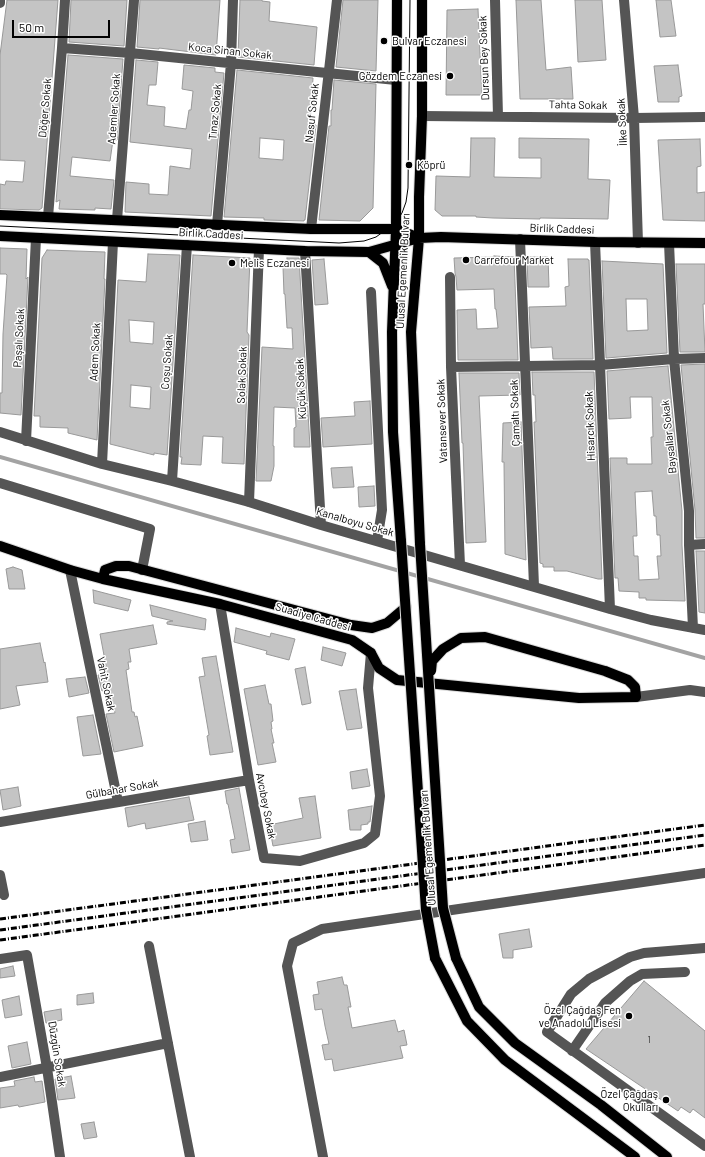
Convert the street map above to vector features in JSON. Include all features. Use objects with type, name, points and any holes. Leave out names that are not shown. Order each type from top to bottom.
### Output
[{"type":"main road","name":"Ulusal Egemenlik Bulvarı","points":[[397,0],[396,229],[392,332],[393,432],[426,910],[435,958],[467,1021],[505,1060],[635,1157]]},
{"type":"main road","name":"Ulusal Egemenlik Bulvarı","points":[[422,0],[422,116],[419,238],[411,332],[420,544],[443,908],[456,958],[479,1007],[515,1044],[601,1105],[667,1157]]},
{"type":"main road","name":"Birlik Caddesi","points":[[0,215],[217,226],[311,229],[396,229],[419,238]]},
{"type":"main road","name":"Birlik Caddesi","points":[[0,236],[305,251],[369,252],[419,238],[441,237],[638,243],[705,243]]},
{"type":"main road","points":[[369,252],[383,263],[393,291]]},
{"type":"main road","name":"Suadiye Caddesi","points":[[0,546],[70,570],[102,579],[220,604],[352,640],[371,652],[380,668],[397,680],[579,698],[636,698]]},
{"type":"main road","points":[[102,579],[105,570],[116,566],[129,566],[351,625],[372,628],[387,623],[406,606]]},
{"type":"main road","points":[[429,687],[432,661],[443,649],[461,638],[485,637],[605,670],[628,680],[635,687],[636,698]]},
{"type":"street","name":"Döğer Sokak","points":[[48,217],[65,0]]},
{"type":"street","name":"Ademler Sokak","points":[[117,220],[134,0]]},
{"type":"street","name":"Tınaz Sokak","points":[[217,226],[232,63],[233,0]]},
{"type":"street","name":"Nasuf Sokak","points":[[311,229],[337,0]]},
{"type":"street","name":"Dursun Bey Sokak","points":[[495,0],[498,116]]},
{"type":"street","name":"İlke Sokak","points":[[624,0],[634,118],[638,243]]},
{"type":"street","name":"Koca Sinan Sokak","points":[[62,48],[130,53],[396,80]]},
{"type":"street","name":"Tahta Sokak","points":[[422,116],[634,118],[705,117]]},
{"type":"street","name":"Paşalı Sokak","points":[[26,441],[36,238]]},
{"type":"street","name":"Çamaltı Sokak","points":[[520,239],[534,586]]},
{"type":"street","name":"Adem Sokak","points":[[102,464],[113,242]]},
{"type":"street","name":"Hisarcık Sokak","points":[[595,242],[610,609]]},
{"type":"street","name":"Baysallar Sokak","points":[[669,243],[674,359],[689,511],[693,628]]},
{"type":"street","name":"Coşu Sokak","points":[[172,481],[187,245]]},
{"type":"street","name":"Solak Sokak","points":[[249,502],[259,249]]},
{"type":"street","name":"Küçük Sokak","points":[[305,251],[321,525]]},
{"type":"street","name":"Vatansever Sokak","points":[[450,277],[451,367],[460,565]]},
{"type":"street","points":[[371,292],[382,510],[377,541]]},
{"type":"street","points":[[451,367],[600,365],[705,358]]},
{"type":"street","name":"Kanalboyu Sokak","points":[[0,432],[102,464],[249,502],[321,525],[610,609],[651,620],[705,630]]},
{"type":"street","points":[[0,483],[150,529],[142,570]]},
{"type":"street","points":[[689,545],[705,544]]},
{"type":"street","name":"Vahit Sokak","points":[[70,570],[118,802]]},
{"type":"street","name":"Avcıbey Sokak","points":[[220,604],[249,780],[264,858],[300,861],[364,843],[375,834],[380,796],[368,688],[371,652]]},
{"type":"street","points":[[636,698],[690,690],[705,692]]},
{"type":"street","name":"Gülbahar Sokak","points":[[0,822],[249,780]]},
{"type":"street","points":[[323,1157],[287,966],[293,943],[322,929],[705,873]]},
{"type":"street","points":[[0,875],[4,895]]},
{"type":"street","points":[[149,946],[190,1157]]},
{"type":"street","points":[[705,948],[644,953],[630,957],[589,979],[571,994],[547,1032],[705,1146]]},
{"type":"street","name":"Düzgün Sokak","points":[[0,959],[27,955],[47,1068],[60,1157]]},
{"type":"street","points":[[572,1050],[605,1003],[630,981],[642,974],[685,972]]},
{"type":"street","points":[[0,1077],[168,1043]]},
{"type":"building","points":[[7,0],[58,0],[42,208],[39,210],[0,209],[0,184],[5,185],[6,181],[23,182],[25,161],[0,160],[0,55]]},
{"type":"building","points":[[71,0],[127,0],[124,46],[69,42]]},
{"type":"building","points":[[140,0],[220,0],[216,55],[159,48],[137,47]]},
{"type":"building","points":[[240,0],[262,0],[270,2],[269,21],[317,27],[314,65],[238,57]]},
{"type":"building","points":[[343,0],[378,0],[376,71],[336,67]]},
{"type":"building","points":[[516,0],[541,0],[546,70],[571,67],[573,99],[520,99]]},
{"type":"building","points":[[575,0],[602,0],[606,60],[578,62]]},
{"type":"building","points":[[656,0],[671,0],[676,36],[660,37]]},
{"type":"building","points":[[478,9],[482,95],[446,95],[447,10]]},
{"type":"building","points":[[68,55],[123,59],[117,140],[113,140],[110,161],[72,157],[70,176],[114,180],[111,209],[59,209],[60,200],[56,202]]},
{"type":"building","points":[[136,60],[158,62],[156,85],[149,85],[147,105],[165,107],[164,126],[186,129],[189,110],[191,110],[193,91],[182,89],[184,65],[215,68],[215,72],[224,73],[211,216],[125,212],[126,182],[149,184],[149,194],[168,195],[170,166],[190,169],[192,149],[130,142]]},
{"type":"building","points":[[678,65],[682,96],[679,97],[679,102],[658,102],[654,66]]},
{"type":"building","points":[[237,70],[313,78],[310,124],[316,125],[305,220],[264,220],[264,218],[224,217]],"holes":[[[260,138],[284,140],[283,160],[259,158]]]},
{"type":"building","points":[[334,80],[376,84],[373,208],[360,221],[319,220],[329,126],[331,126]]},
{"type":"building","points":[[471,138],[495,138],[494,177],[541,178],[541,158],[519,158],[519,138],[589,139],[588,179],[610,180],[608,219],[540,219],[442,216],[435,210],[436,176],[470,177]]},
{"type":"building","points":[[700,139],[701,166],[697,167],[697,193],[705,192],[705,221],[663,220],[658,140]]},
{"type":"building","points":[[0,248],[27,249],[26,279],[28,277],[21,415],[0,413],[7,275],[0,274]]},
{"type":"building","points":[[47,250],[105,252],[97,440],[68,433],[68,428],[40,427],[40,416],[34,416],[42,258]]},
{"type":"building","points":[[148,254],[180,255],[167,455],[154,453],[154,455],[110,444],[118,280],[146,282]],"holes":[[[129,320],[154,322],[153,344],[130,342]],[[131,385],[151,387],[150,409],[130,407]]]},
{"type":"building","points":[[193,255],[250,258],[247,332],[249,335],[244,464],[222,463],[223,437],[203,436],[201,465],[181,464],[182,457],[180,457]]},
{"type":"building","points":[[494,256],[514,257],[518,360],[458,360],[457,310],[476,309],[477,329],[498,328],[494,289],[457,290],[454,258]]},
{"type":"building","points":[[527,257],[548,257],[549,287],[528,287]]},
{"type":"building","points":[[287,258],[299,258],[310,447],[294,447],[294,428],[296,427],[295,408],[274,407],[274,466],[271,481],[256,481],[262,347],[293,349],[292,328],[287,328],[284,294],[283,267],[288,267]]},
{"type":"building","points":[[324,259],[328,304],[315,305],[312,260]]},
{"type":"building","points":[[568,259],[589,260],[593,359],[553,359],[552,347],[531,348],[529,307],[566,306],[565,287],[569,286]]},
{"type":"building","points":[[602,261],[663,264],[667,353],[606,358]],"holes":[[[626,299],[647,299],[648,330],[627,331]]]},
{"type":"building","points":[[676,264],[705,264],[705,304],[703,304],[705,352],[680,352]]},
{"type":"building","points":[[705,364],[705,538],[696,538],[695,510],[681,365]]},
{"type":"building","points":[[668,366],[682,511],[685,601],[646,600],[646,598],[639,598],[639,592],[619,591],[618,578],[615,578],[610,458],[627,458],[627,464],[652,464],[652,397],[630,397],[631,418],[609,419],[607,371]],"holes":[[[652,491],[654,516],[656,516],[657,535],[660,535],[661,556],[657,556],[659,579],[639,580],[638,556],[634,556],[633,536],[637,536],[635,492]]]},
{"type":"building","points":[[532,372],[594,372],[602,579],[567,571],[554,571],[554,567],[543,567],[543,564],[540,563],[534,422],[536,422],[535,395],[533,395]]},
{"type":"building","points":[[459,373],[519,373],[520,395],[479,396],[486,542],[466,543]]},
{"type":"building","points":[[370,401],[372,444],[323,447],[321,418],[355,416],[354,402]]},
{"type":"building","points":[[521,422],[526,560],[505,554],[504,462],[502,462],[503,423]]},
{"type":"building","points":[[352,467],[354,487],[333,488],[331,468]]},
{"type":"building","points":[[374,486],[375,506],[359,507],[358,487]]},
{"type":"building","points":[[696,551],[705,551],[705,613],[699,612]]},
{"type":"building","points":[[13,567],[22,570],[25,589],[9,589],[6,569]]},
{"type":"building","points":[[93,590],[131,600],[128,611],[94,603]]},
{"type":"building","points":[[150,605],[206,619],[205,630],[167,624],[167,622],[173,621],[152,616]]},
{"type":"building","points":[[153,625],[157,644],[129,649],[131,662],[128,662],[129,669],[126,670],[132,712],[134,712],[135,717],[137,716],[143,746],[114,752],[106,714],[115,713],[110,690],[102,691],[98,675],[102,674],[106,666],[100,634]]},
{"type":"building","points":[[236,628],[270,637],[271,633],[295,639],[289,660],[266,654],[267,651],[234,642]]},
{"type":"building","points":[[40,643],[48,682],[16,686],[20,705],[0,709],[0,649]]},
{"type":"building","points":[[323,647],[346,653],[342,666],[321,660]]},
{"type":"building","points":[[216,656],[233,752],[210,755],[207,736],[209,735],[199,677],[205,676],[202,658]]},
{"type":"building","points":[[305,667],[311,703],[302,705],[295,669]]},
{"type":"building","points":[[85,677],[89,693],[69,697],[66,679]]},
{"type":"building","points":[[265,685],[269,704],[271,704],[273,721],[271,722],[271,729],[274,743],[272,743],[276,762],[258,765],[244,689]]},
{"type":"building","points":[[356,689],[362,728],[347,730],[339,691]]},
{"type":"building","points":[[93,715],[101,754],[83,756],[77,717]]},
{"type":"building","points":[[367,769],[370,786],[352,789],[350,772]]},
{"type":"building","points":[[18,787],[21,806],[3,810],[0,790]]},
{"type":"building","points":[[239,788],[250,850],[232,853],[230,840],[235,839],[225,791]]},
{"type":"building","points":[[315,796],[321,838],[273,846],[269,825],[303,818],[299,798]]},
{"type":"building","points":[[189,797],[194,820],[146,829],[145,823],[128,827],[125,808]]},
{"type":"building","points":[[372,806],[370,822],[368,822],[368,824],[361,825],[361,830],[350,830],[348,810]]},
{"type":"building","points":[[205,821],[208,840],[191,842],[188,824]]},
{"type":"building","points":[[529,929],[532,947],[513,950],[513,958],[503,958],[499,934]]},
{"type":"building","points":[[13,966],[15,976],[0,978],[0,969]]},
{"type":"building","points":[[342,977],[344,985],[347,985],[351,1007],[348,1007],[352,1028],[395,1020],[398,1032],[404,1030],[407,1045],[400,1046],[403,1058],[334,1071],[332,1059],[325,1060],[322,1045],[329,1044],[322,1009],[315,1010],[313,995],[319,994],[317,982]]},
{"type":"building","name":"Özel Çağdaş Okulları","points":[[644,981],[705,1031],[705,1118],[693,1109],[690,1113],[681,1107],[678,1111],[586,1049]]},
{"type":"building","points":[[93,993],[94,1003],[77,1005],[77,995]]},
{"type":"building","points":[[19,996],[22,1015],[5,1018],[2,1000]]},
{"type":"building","points":[[61,1009],[62,1020],[46,1023],[44,1012]]},
{"type":"building","points":[[27,1042],[31,1064],[12,1068],[8,1046]]},
{"type":"building","points":[[71,1076],[75,1098],[58,1100],[55,1079]]},
{"type":"building","points":[[34,1077],[35,1082],[42,1081],[45,1102],[19,1107],[18,1105],[0,1108],[0,1088],[15,1086],[14,1081]]},
{"type":"building","points":[[94,1122],[97,1137],[84,1139],[81,1124]]},
{"type":"waterway","points":[[0,457],[705,658]]},
{"type":"tram line","points":[[0,226],[339,243],[364,241],[376,237],[396,222],[402,213],[406,202],[408,188],[410,0]]},
{"type":"railway","points":[[0,919],[705,825]]},
{"type":"railway","points":[[0,930],[705,835]]},
{"type":"railway","points":[[0,940],[705,845]]},
{"type":"place","name":"Bulvar Eczanesi","points":[[384,41]]},
{"type":"place","name":"Gözdem Eczanesi","points":[[450,76]]},
{"type":"place","name":"Köprü","points":[[409,165]]},
{"type":"place","name":"Carrefour Market","points":[[466,260]]},
{"type":"place","name":"Melis Eczanesi","points":[[232,263]]},
{"type":"place","name":"Özel Çağdaş Fen ve Anadolu Lisesi","points":[[629,1016]]},
{"type":"place","name":"Özel Çağdaş Okulları","points":[[666,1100]]}]
